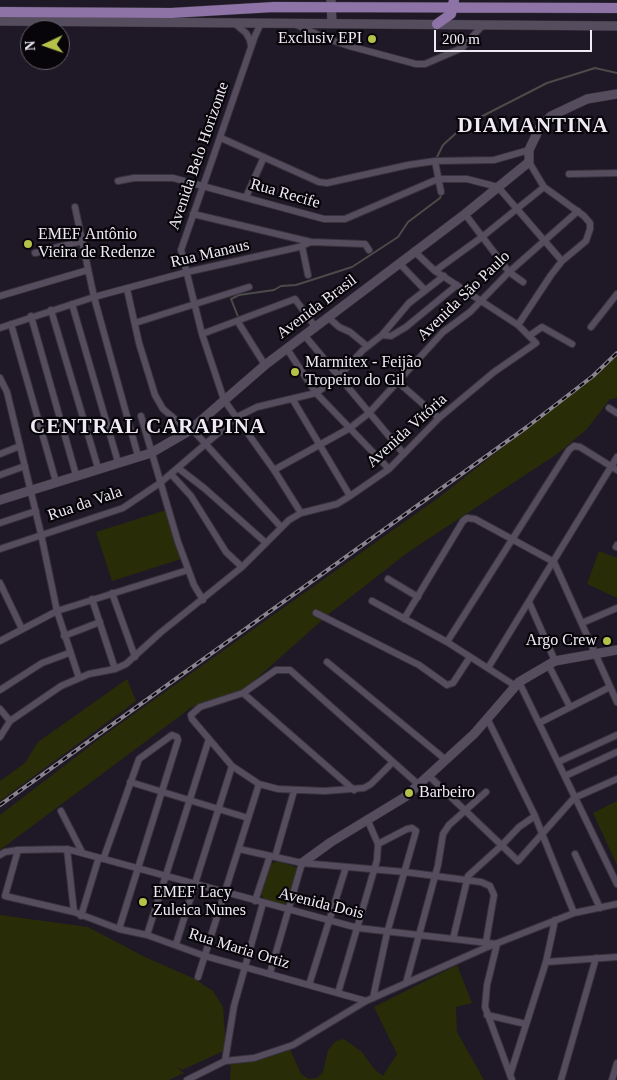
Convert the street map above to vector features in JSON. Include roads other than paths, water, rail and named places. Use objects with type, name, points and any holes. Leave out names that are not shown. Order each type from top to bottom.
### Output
[{"type":"main road","points":[[0,12],[171,13],[331,4],[454,4],[617,8]]},
{"type":"main road","points":[[438,24],[448,18],[454,4]]},
{"type":"street","points":[[331,4],[332,23]]},
{"type":"street","points":[[0,21],[617,26]]},
{"type":"street","points":[[234,23],[250,40],[251,50]]},
{"type":"street","name":"Avenida Belo Horizonte","points":[[261,23],[181,250],[202,334],[224,400],[274,470],[301,514]]},
{"type":"street","points":[[294,24],[349,46],[416,64],[425,64],[462,48],[483,26]]},
{"type":"street","points":[[518,325],[562,261],[582,245],[590,235],[588,220],[544,187],[529,162],[529,150],[540,127],[551,116],[587,99],[617,94]]},
{"type":"street","points":[[221,138],[327,183],[335,183],[384,169],[434,162],[494,160],[529,150]]},
{"type":"street","points":[[246,197],[264,157]]},
{"type":"street","points":[[434,162],[441,192]]},
{"type":"street","name":"Avenida Brasil","points":[[0,500],[151,453],[191,430],[265,365],[465,214],[529,162]]},
{"type":"street","points":[[569,174],[617,173]]},
{"type":"street","name":"Rua Recife","points":[[118,181],[161,177],[203,185],[324,219],[345,219],[438,179],[467,180],[498,187]]},
{"type":"street","points":[[498,187],[562,261]]},
{"type":"street","points":[[435,271],[482,237],[544,187]]},
{"type":"street","points":[[75,207],[94,297],[138,456]]},
{"type":"street","name":"Avenida São Paulo","points":[[274,470],[350,428],[369,413],[399,383],[443,332],[482,301],[543,240],[578,212]]},
{"type":"street","points":[[193,214],[312,242],[365,244],[369,250]]},
{"type":"street","points":[[465,214],[509,272],[523,282]]},
{"type":"street","points":[[35,253],[82,241]]},
{"type":"street","name":"Rua Manaus","points":[[0,328],[31,316],[94,297],[186,272],[302,246],[312,242]]},
{"type":"street","points":[[302,246],[308,275]]},
{"type":"street","points":[[414,251],[435,271],[518,325],[529,336],[542,327],[572,344]]},
{"type":"street","points":[[400,263],[424,289]]},
{"type":"street","points":[[0,296],[88,270]]},
{"type":"street","points":[[382,335],[409,303],[424,289],[444,276]]},
{"type":"street","points":[[382,335],[391,336],[406,327],[457,285]]},
{"type":"street","points":[[135,323],[249,287]]},
{"type":"street","points":[[127,289],[150,379],[158,402],[206,444],[281,527]]},
{"type":"street","points":[[591,327],[617,294]]},
{"type":"street","points":[[202,334],[295,300],[316,328]]},
{"type":"street","points":[[72,304],[118,462]]},
{"type":"street","points":[[51,310],[98,468]]},
{"type":"street","points":[[31,316],[76,475]]},
{"type":"street","points":[[329,318],[367,346]]},
{"type":"street","points":[[238,322],[265,365]]},
{"type":"street","points":[[11,324],[56,482]]},
{"type":"street","name":"Rua da Vala","points":[[0,549],[41,534],[109,514],[135,501],[160,483],[237,418],[257,407],[293,400],[316,392],[338,377],[367,346],[382,335]]},
{"type":"street","points":[[305,336],[404,454]]},
{"type":"street","name":"Avenida Vitória","points":[[10,721],[61,686],[79,678],[115,669],[136,657],[160,633],[204,600],[242,567],[281,527],[301,514],[325,508],[350,496],[389,469],[439,418],[494,372],[536,343],[529,336]]},
{"type":"street","points":[[287,349],[316,392],[389,469]]},
{"type":"street","points":[[0,378],[7,392],[31,490],[57,611],[69,653],[79,678]]},
{"type":"street","points":[[399,383],[439,418]]},
{"type":"street","points":[[293,400],[350,496]]},
{"type":"street","points":[[609,408],[617,413]]},
{"type":"street","points":[[141,416],[188,570],[204,600]]},
{"type":"street","points":[[0,454],[20,446]]},
{"type":"street","points":[[447,642],[511,538],[569,450],[574,446],[580,447],[614,468]]},
{"type":"street","points":[[488,668],[614,468],[617,457]]},
{"type":"street","points":[[0,475],[25,466]]},
{"type":"street","points":[[178,468],[204,488],[266,543]]},
{"type":"street","points":[[171,474],[191,496],[226,552],[242,567]]},
{"type":"street","points":[[0,523],[36,511]]},
{"type":"street","points":[[404,618],[463,521],[466,518],[474,518],[554,562],[617,702]]},
{"type":"street","points":[[0,641],[57,611],[188,570]]},
{"type":"street","points":[[388,579],[418,597]]},
{"type":"street","points":[[0,583],[2,592],[22,629]]},
{"type":"street","points":[[112,593],[136,657]]},
{"type":"street","points":[[92,599],[115,669]]},
{"type":"street","points":[[372,602],[447,642],[516,684],[539,723],[617,884]]},
{"type":"street","points":[[529,602],[570,706]]},
{"type":"street","points":[[582,623],[617,608]]},
{"type":"street","points":[[316,613],[419,665],[447,685],[454,683],[470,657]]},
{"type":"street","points":[[64,636],[100,622]]},
{"type":"street","points":[[270,973],[302,863],[331,842],[395,804],[419,785],[474,734],[516,684],[552,663],[617,650]]},
{"type":"street","points":[[0,690],[42,663],[69,653]]},
{"type":"street","points":[[328,662],[446,760]]},
{"type":"street","points":[[393,762],[371,784],[354,790],[294,791],[258,784],[232,766],[192,719],[191,715],[195,709],[243,693],[276,670],[290,670],[419,785]]},
{"type":"street","points":[[539,723],[610,687]]},
{"type":"street","points":[[243,693],[354,790]]},
{"type":"street","points":[[0,709],[10,721],[0,737]]},
{"type":"street","points":[[487,718],[543,835],[574,913]]},
{"type":"street","points":[[81,916],[98,860],[104,858],[139,759],[172,735],[178,740],[160,792],[119,930]]},
{"type":"street","points":[[558,762],[617,735]]},
{"type":"street","points":[[147,935],[209,738]]},
{"type":"street","points":[[565,776],[617,752]]},
{"type":"street","points":[[176,944],[232,766]]},
{"type":"street","points":[[429,776],[514,858],[520,860],[574,798],[617,779]]},
{"type":"street","points":[[130,782],[248,818]]},
{"type":"street","points":[[198,977],[226,892],[258,784]]},
{"type":"street","points":[[256,901],[294,791]]},
{"type":"street","points":[[406,983],[435,875],[444,830],[486,792]]},
{"type":"street","points":[[61,811],[82,852]]},
{"type":"street","points":[[453,939],[466,879],[477,866],[502,846],[519,827],[534,816]]},
{"type":"street","points":[[338,993],[376,869],[378,844],[368,821]]},
{"type":"street","points":[[373,998],[404,872],[416,836],[414,829],[407,829],[378,844]]},
{"type":"street","points":[[239,848],[302,863],[435,875],[482,882],[493,890],[486,942]]},
{"type":"street","points":[[67,849],[74,912]]},
{"type":"street","name":"Avenida Dois","points":[[0,855],[5,852],[18,850],[67,849],[358,928],[388,933],[497,944]]},
{"type":"street","name":"Rua Maria Ortiz","points":[[18,850],[5,896],[74,912],[119,930],[147,935],[205,956],[366,1001]]},
{"type":"street","points":[[575,854],[600,908]]},
{"type":"street","points":[[309,985],[327,921],[346,866]]},
{"type":"street","points":[[225,1061],[243,966],[263,903]]},
{"type":"street","points":[[187,1080],[225,1061],[254,1058],[293,1045],[366,1001],[555,920],[574,913],[617,904]]},
{"type":"street","points":[[511,1077],[546,962],[555,920]]},
{"type":"street","points":[[497,944],[484,999],[487,1015],[511,1077]]},
{"type":"street","points":[[546,962],[617,957]]},
{"type":"street","points":[[561,1080],[596,958]]},
{"type":"street","points":[[487,1015],[526,1024]]},
{"type":"street","points":[[612,1080],[617,1063]]},
{"type":"waterway","points":[[436,159],[443,145],[465,125],[547,83],[595,68],[617,73]]},
{"type":"waterway","points":[[239,319],[231,299],[239,295],[274,290],[281,286],[296,285],[352,267],[398,237],[408,222],[440,198],[442,193]]},
{"type":"railway","points":[[0,805],[527,427],[593,376],[617,353]]},
{"type":"place","name":"Exclusiv EPI","points":[[372,39]]},
{"type":"place","name":"EMEF Antônio Vieira de Redenze","points":[[28,244]]},
{"type":"place","name":"Marmitex - Feijão Tropeiro do Gil","points":[[295,372]]},
{"type":"place","name":"Argo Crew","points":[[607,641]]},
{"type":"place","name":"Barbeiro","points":[[409,793]]},
{"type":"place","name":"EMEF Lacy Zuleica Nunes","points":[[143,902]]},
{"type":"district","name":"DIAMANTINA","points":[[533,127]]},
{"type":"district","name":"CENTRAL CARAPINA","points":[[148,428]]}]
